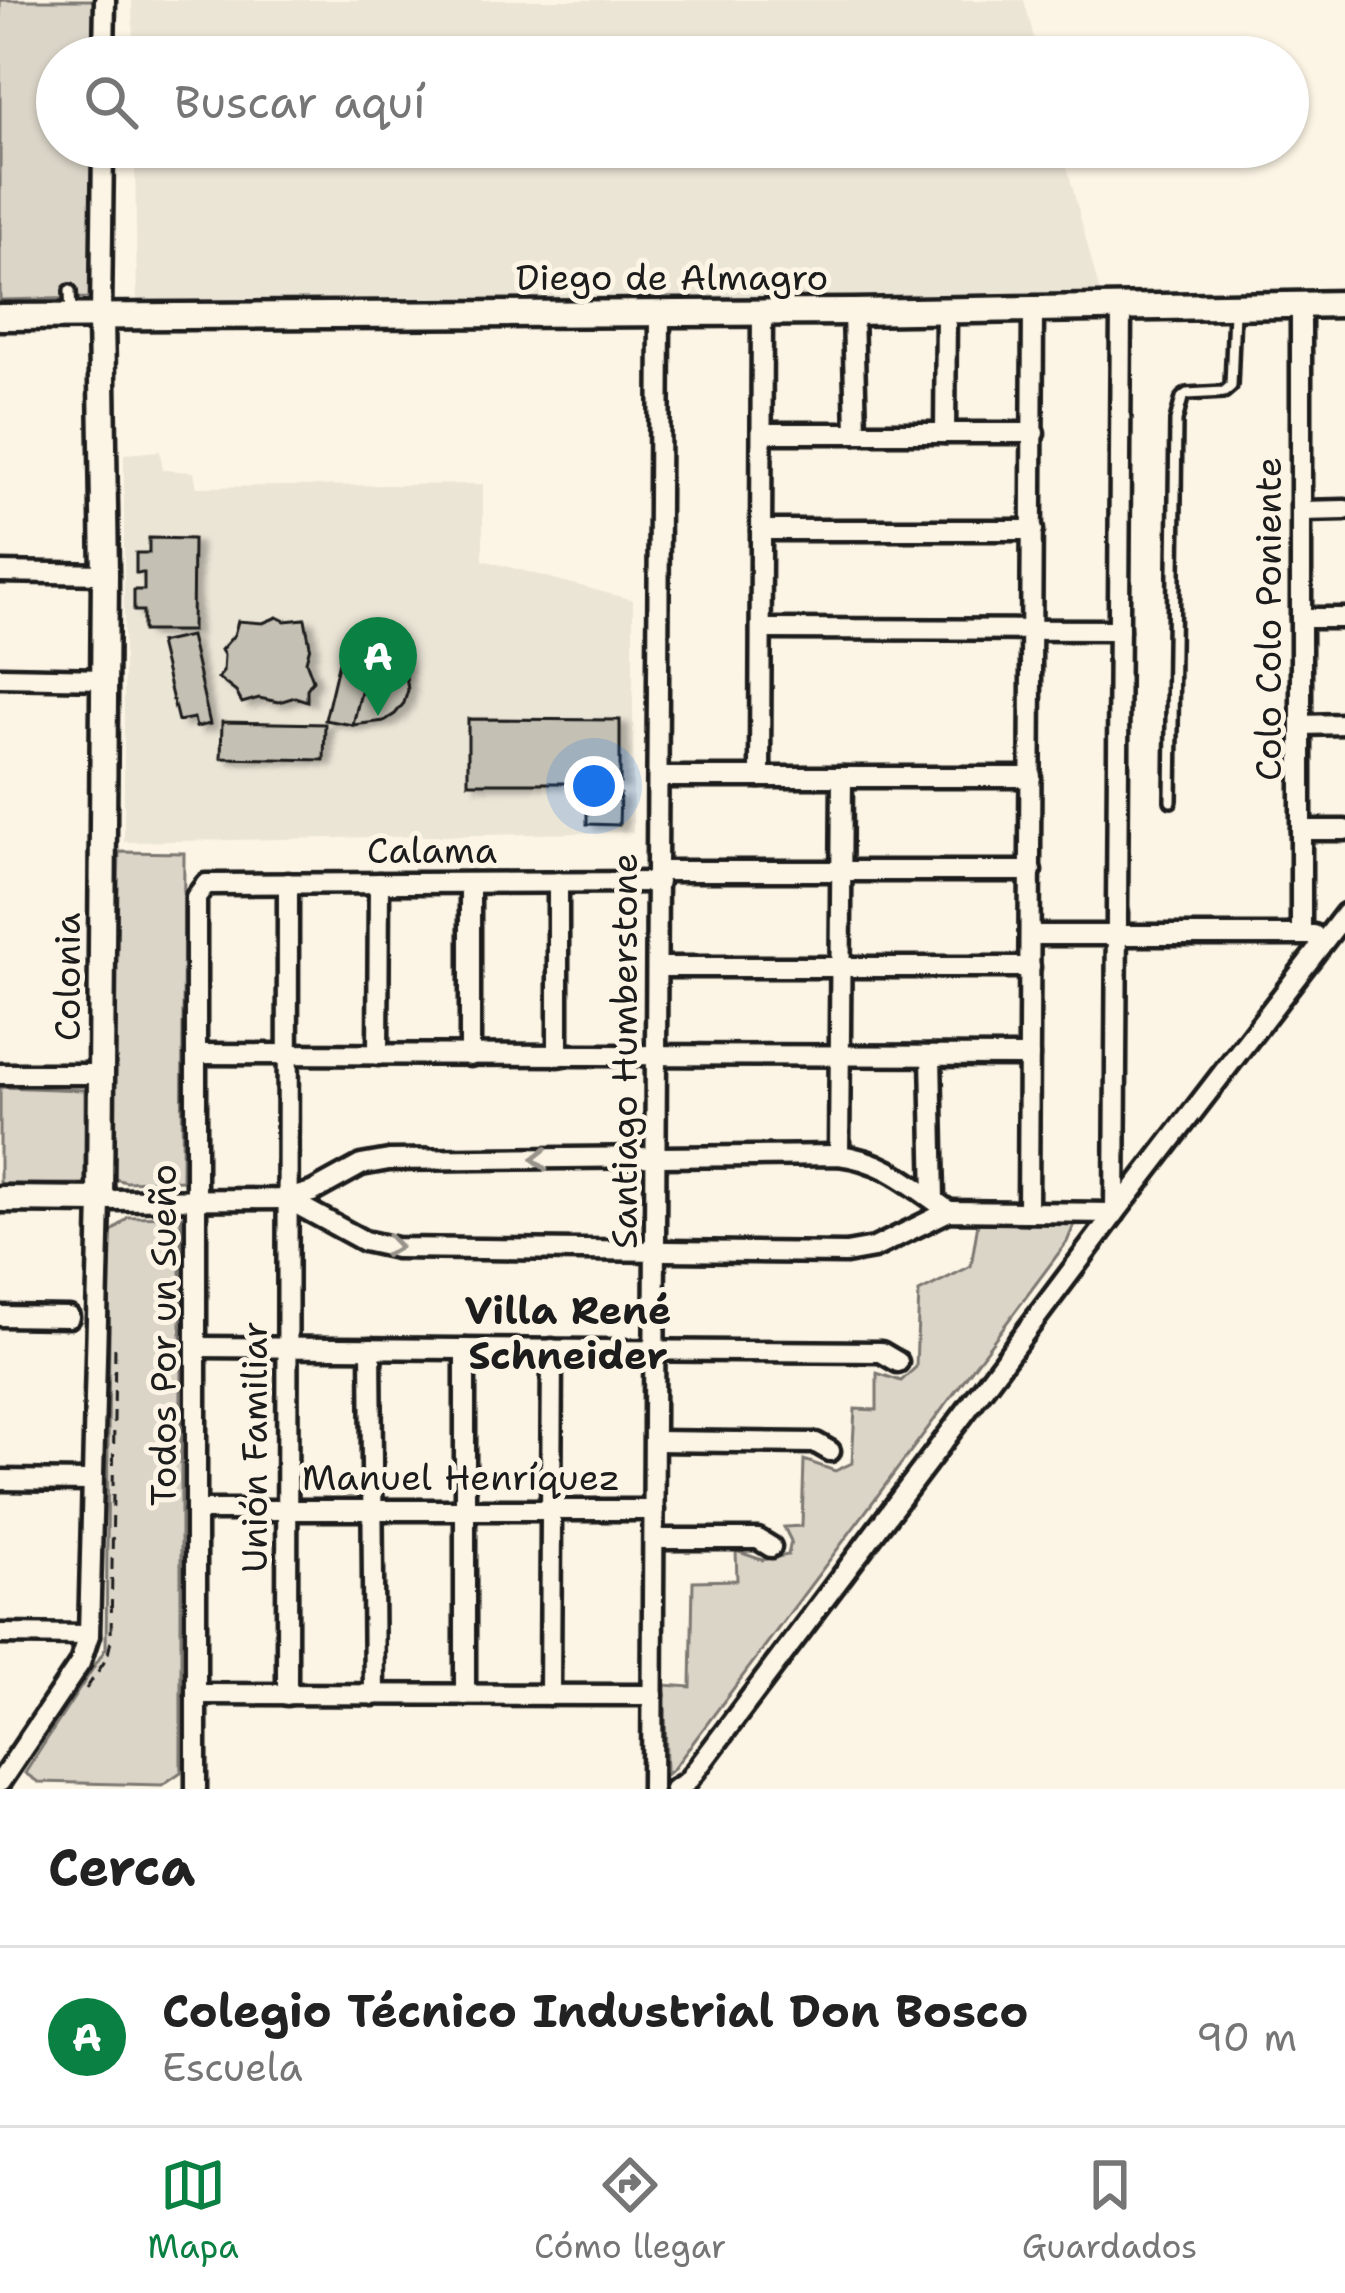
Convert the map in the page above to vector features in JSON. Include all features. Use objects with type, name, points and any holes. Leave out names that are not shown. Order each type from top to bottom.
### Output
[{"type":"street","points":[[104,36],[105,0]]},
{"type":"street","name":"Colonia","points":[[0,1782],[80,1663],[89,1635],[102,1075],[103,168]]},
{"type":"street","name":"Diego de Almagro","points":[[0,316],[70,304],[101,316],[1345,304]]},
{"type":"street","name":"Colo Colo Poniente","points":[[1301,304],[1301,934]]},
{"type":"street","points":[[1115,1213],[1121,308]]},
{"type":"street","points":[[1028,1212],[1033,309]]},
{"type":"street","points":[[945,433],[946,310]]},
{"type":"street","points":[[760,777],[762,312]]},
{"type":"street","points":[[853,312],[856,433]]},
{"type":"street","name":"Santiago Humberstone","points":[[652,1789],[660,313]]},
{"type":"street","points":[[762,433],[1034,433]]},
{"type":"street","points":[[1302,511],[1345,510]]},
{"type":"street","points":[[761,530],[1033,530]]},
{"type":"street","points":[[0,572],[106,574]]},
{"type":"street","points":[[1301,618],[1345,618]]},
{"type":"street","points":[[761,628],[1119,630]]},
{"type":"street","points":[[0,677],[105,679]]},
{"type":"street","points":[[1301,725],[1345,724]]},
{"type":"street","points":[[659,777],[1031,778]]},
{"type":"street","points":[[838,1155],[842,778]]},
{"type":"street","points":[[1301,830],[1345,830]]},
{"type":"street","name":"Calama","points":[[206,884],[1031,872]]},
{"type":"street","points":[[557,1056],[559,882]]},
{"type":"street","points":[[378,1055],[379,883]]},
{"type":"street","points":[[470,883],[470,1055]]},
{"type":"street","name":"Todos Por un Sueño","points":[[196,1789],[196,897],[206,884]]},
{"type":"street","name":"Unión Familiar","points":[[287,1694],[288,884]]},
{"type":"street","points":[[675,1789],[687,1782],[1345,914]]},
{"type":"street","points":[[1030,934],[1329,935]]},
{"type":"street","points":[[658,967],[1030,967]]},
{"type":"street","points":[[196,1054],[1029,1056]]},
{"type":"street","points":[[932,1056],[941,1205]]},
{"type":"street","points":[[0,1074],[102,1075]]},
{"type":"street","points":[[0,1199],[287,1199],[311,1192],[361,1165],[389,1160],[838,1155],[888,1168],[941,1205],[1115,1213]]},
{"type":"street","points":[[287,1199],[364,1241],[396,1248],[656,1252],[874,1248],[941,1205]]},
{"type":"street","points":[[0,1316],[69,1316]]},
{"type":"street","points":[[196,1348],[881,1352],[898,1362]]},
{"type":"street","points":[[371,1348],[374,1695]]},
{"type":"street","points":[[465,1349],[465,1695]]},
{"type":"street","points":[[550,1695],[552,1349]]},
{"type":"street","points":[[655,1441],[817,1443],[830,1451]]},
{"type":"street","points":[[0,1480],[91,1481]]},
{"type":"street","name":"Manuel Henríquez","points":[[196,1510],[654,1510]]},
{"type":"street","points":[[654,1539],[758,1539],[771,1547]]},
{"type":"street","points":[[0,1634],[89,1635]]},
{"type":"street","points":[[196,1694],[653,1695]]},
{"type":"lane","points":[[1171,801],[1176,421],[1186,394],[1224,392],[1231,386],[1234,305]]},
{"type":"shaded area","points":[[0,0],[98,0],[97,36],[36,36],[36,168],[95,168],[92,298],[0,300]]},
{"type":"shaded area","points":[[132,0],[1024,0],[1033,36],[133,36]]},
{"type":"shaded area","points":[[135,168],[1067,168],[1102,301],[137,311]]},
{"type":"shaded area","points":[[160,451],[163,470],[194,472],[197,487],[483,484],[483,560],[633,600],[633,832],[124,842],[124,454]]},
{"type":"shaded area","points":[[119,852],[184,853],[182,1180],[111,1178]]},
{"type":"shaded area","points":[[0,1087],[85,1090],[85,1184],[0,1184]]},
{"type":"shaded area","points":[[181,1216],[181,1772],[162,1785],[38,1782],[25,1773],[106,1648],[110,1234],[128,1217]]},
{"type":"shaded area","points":[[978,1223],[1074,1225],[1067,1242],[666,1775],[665,1685],[691,1687],[693,1581],[737,1580],[736,1551],[762,1560],[788,1555],[791,1541],[784,1527],[802,1526],[804,1460],[835,1471],[852,1463],[855,1409],[877,1410],[877,1373],[901,1381],[916,1367],[919,1292],[971,1266]]},
{"type":"building","points":[[149,538],[193,539],[192,631],[143,631],[143,611],[134,611],[134,590],[144,590],[144,573],[136,573],[136,553],[149,553]]},
{"type":"building","points":[[277,617],[305,619],[310,646],[306,661],[313,680],[307,701],[259,698],[242,703],[218,678],[223,672],[221,650],[234,635],[238,621],[263,623]]},
{"type":"building","points":[[190,636],[210,724],[196,727],[194,718],[178,721],[159,643]]},
{"type":"building","points":[[345,636],[373,643],[353,725],[325,720]]},
{"type":"building","points":[[373,643],[389,647],[404,662],[408,690],[404,703],[384,721],[353,725],[361,692],[372,692],[379,684],[378,678],[366,672]]},
{"type":"building","points":[[468,719],[620,720],[620,783],[468,783]]},
{"type":"building","points":[[222,722],[325,724],[324,760],[221,758]]},
{"type":"building","points":[[587,794],[620,794],[619,825],[587,824]]},
{"type":"place","name":"Colegio Técnico Industrial Don Bosco","points":[[378,716]]},
{"type":"district","name":"Villa René Schneider","points":[[568,1332]]}]
